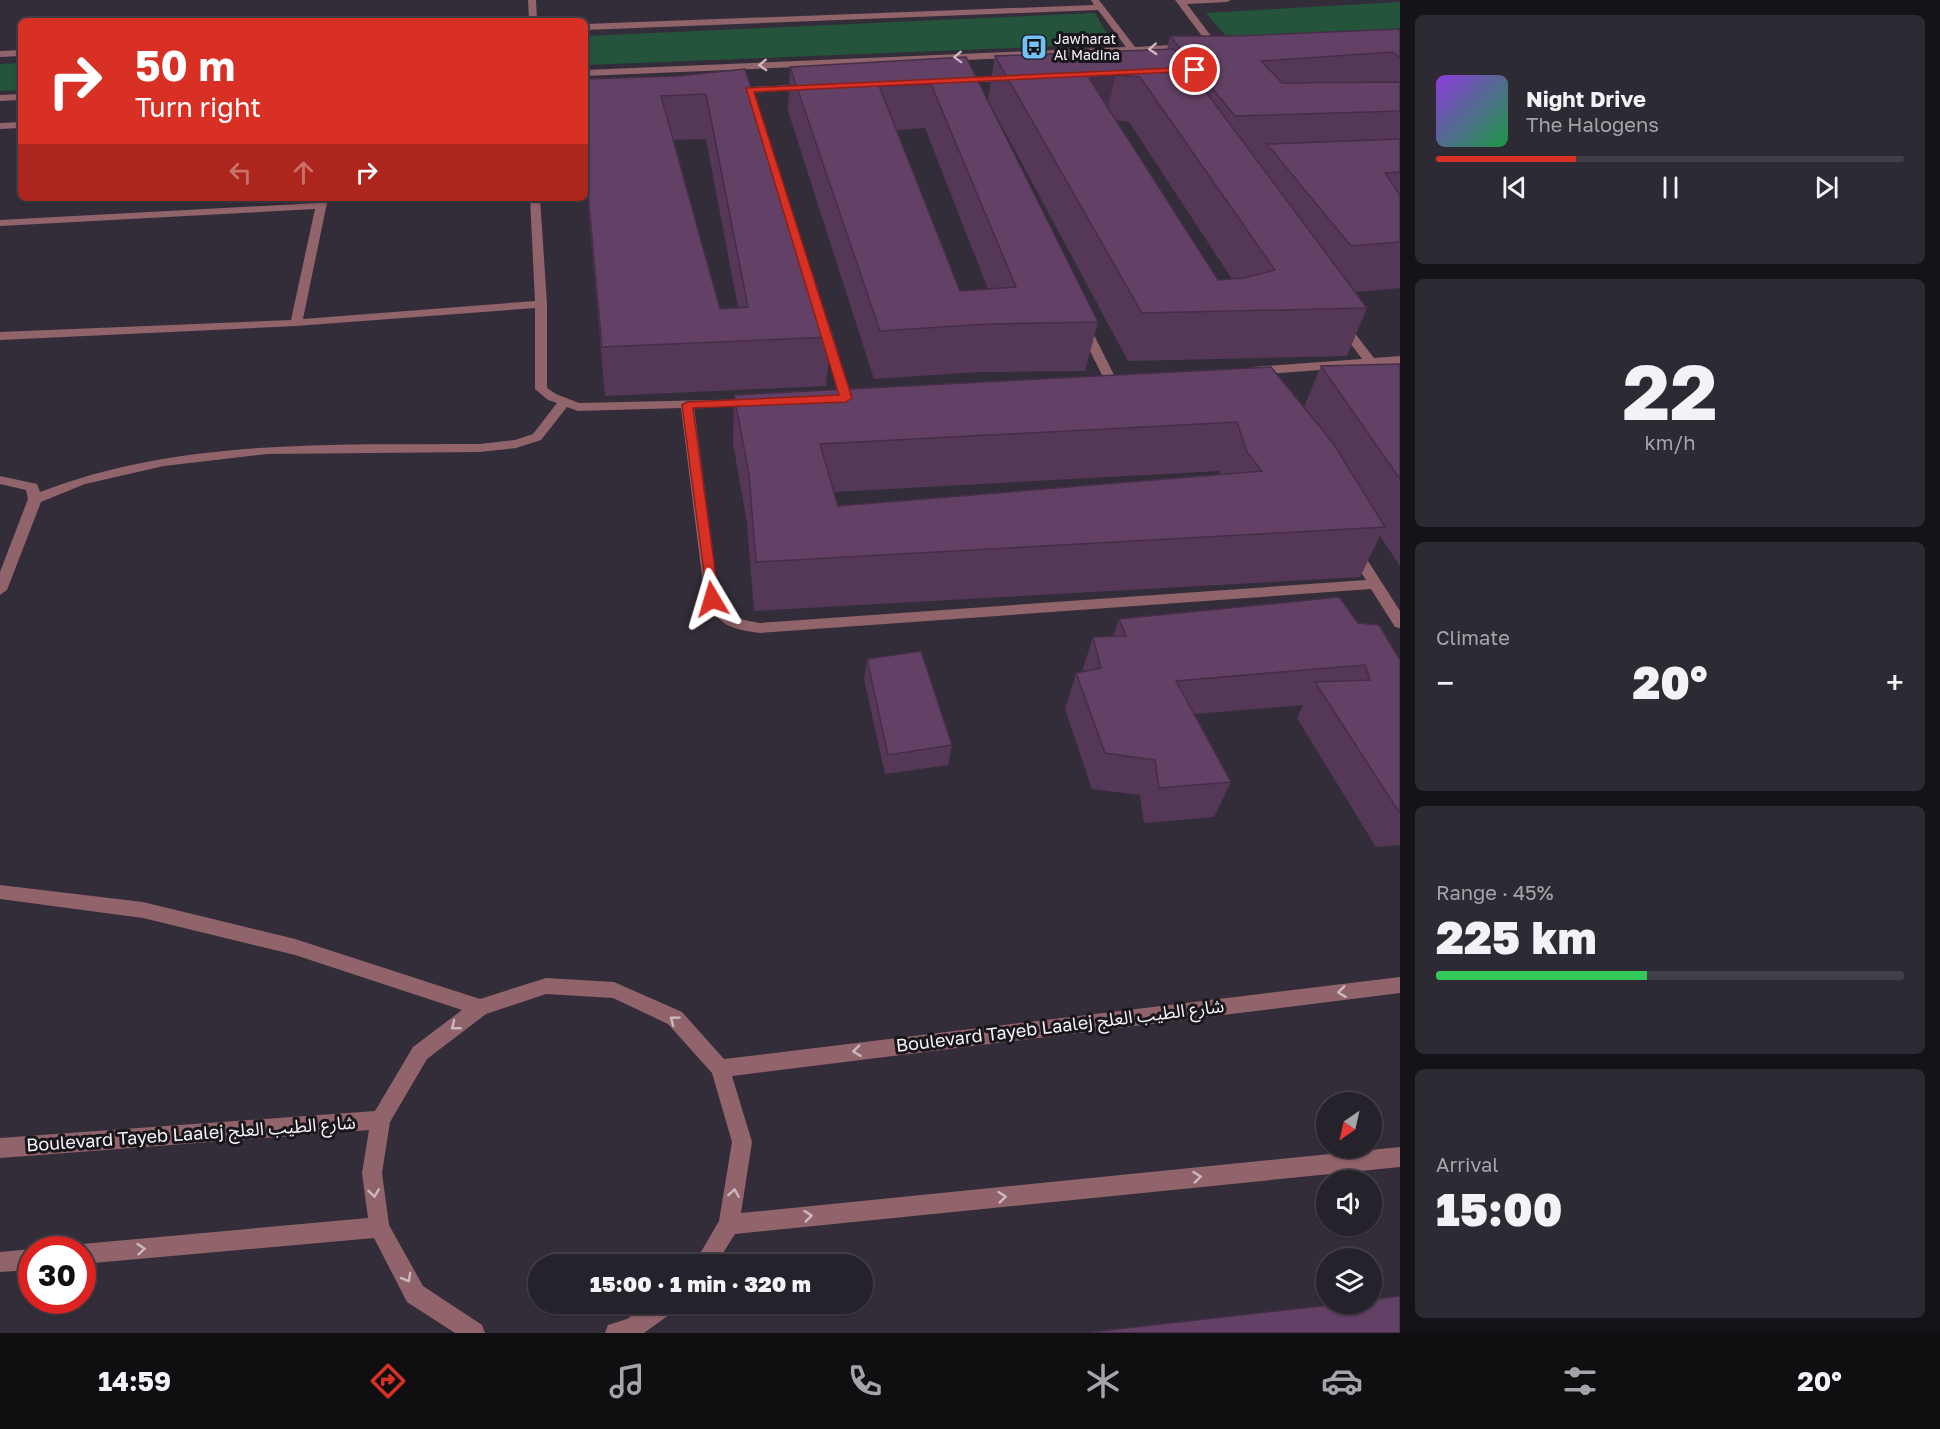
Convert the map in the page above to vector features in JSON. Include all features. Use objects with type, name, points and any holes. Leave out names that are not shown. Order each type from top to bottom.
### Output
[{"type":"street","points":[[532,0],[533,18]]},
{"type":"street","points":[[1180,1],[1227,0]]},
{"type":"street","points":[[588,73],[1219,46],[1180,1]]},
{"type":"street","points":[[588,27],[1098,4],[1133,50]]},
{"type":"street","points":[[0,54],[18,52]]},
{"type":"street","points":[[966,90],[954,80],[1017,77]]},
{"type":"street","points":[[726,92],[820,87]]},
{"type":"street","points":[[749,90],[753,101]]},
{"type":"street","points":[[0,98],[18,97]]},
{"type":"street","points":[[0,126],[18,125]]},
{"type":"street","points":[[535,201],[541,304],[541,389],[564,403],[578,407],[767,401]]},
{"type":"street","points":[[0,222],[322,202],[296,322]]},
{"type":"street","points":[[0,336],[296,322],[541,304]]},
{"type":"street","points":[[1078,315],[1110,379]]},
{"type":"street","points":[[1335,315],[1371,363]]},
{"type":"street","points":[[821,318],[846,398]]},
{"type":"street","points":[[1251,381],[1245,371],[1400,360]]},
{"type":"street","points":[[35,499],[81,482],[164,462],[267,450],[480,448],[516,444],[537,436],[564,403]]},
{"type":"street","points":[[687,405],[712,599],[719,614],[733,623],[760,628],[1375,584]]},
{"type":"street","points":[[0,480],[32,487],[35,499],[0,590]]},
{"type":"street","points":[[1344,534],[1400,623]]},
{"type":"street","points":[[0,892],[154,913],[295,947],[480,1007]]},
{"type":"street","name":"Boulevard Tayeb Laalej شارع الطيب العلج","points":[[720,1068],[1400,985]]},
{"type":"street","points":[[474,1333],[416,1294],[379,1227],[372,1173],[381,1120],[420,1053],[480,1007],[546,986],[614,990],[675,1018],[720,1068],[742,1142],[729,1224],[710,1254]]},
{"type":"street","name":"Boulevard Tayeb Laalej شارع الطيب العلج","points":[[0,1148],[381,1120]]},
{"type":"street","points":[[729,1224],[1400,1157]]},
{"type":"street","points":[[96,1253],[379,1227]]},
{"type":"street","points":[[0,1262],[18,1260]]},
{"type":"street","points":[[616,1333],[633,1328],[652,1314]]},
{"type":"green space","points":[[1400,2],[1400,36],[1234,45],[1206,13]]},
{"type":"green space","points":[[1095,13],[1113,44],[588,65],[588,36]]},
{"type":"green space","points":[[18,63],[18,90],[0,91],[0,64]]},
{"type":"building","points":[[1400,29],[1400,58],[1393,52],[1261,61],[1282,83],[1400,82],[1400,111],[1235,116],[1170,36],[1238,36]]},
{"type":"building","points":[[1174,49],[1367,308],[1142,313],[995,56]],"holes":[[[1116,75],[1140,77],[1275,270],[1244,278],[1218,280],[1089,78]]]},
{"type":"building","points":[[966,57],[1098,322],[988,324],[880,331],[790,67]],"holes":[[[931,84],[1016,287],[960,291],[879,86]]]},
{"type":"building","points":[[745,69],[831,337],[602,347],[588,193],[588,79],[678,76]],"holes":[[[706,94],[748,307],[720,309],[661,96]]]},
{"type":"building","points":[[1400,139],[1400,172],[1385,173],[1400,195],[1400,242],[1351,246],[1267,144]]},
{"type":"building","points":[[1400,364],[1400,479],[1321,366]]},
{"type":"building","points":[[1271,367],[1333,443],[1385,527],[756,562],[749,474],[734,395]],"holes":[[[1237,422],[1247,452],[1262,471],[838,506],[820,444]]]},
{"type":"building","points":[[1339,597],[1358,623],[1379,625],[1400,660],[1400,812],[1315,682],[1370,680],[1365,665],[1176,681],[1231,782],[1159,788],[1155,760],[1105,753],[1076,673],[1101,668],[1093,637],[1126,636],[1119,619]]},
{"type":"building","points":[[921,651],[952,745],[888,755],[867,659]]},
{"type":"building","points":[[1400,1296],[1400,1333],[1091,1332],[1316,1307],[1316,1314],[1382,1314],[1382,1298]]},
{"type":"place","name":"Jawharat Al Madina","points":[[1034,47]]},
{"type":"route","points":[[712,599],[687,405],[846,398],[749,90],[1195,70]]}]
